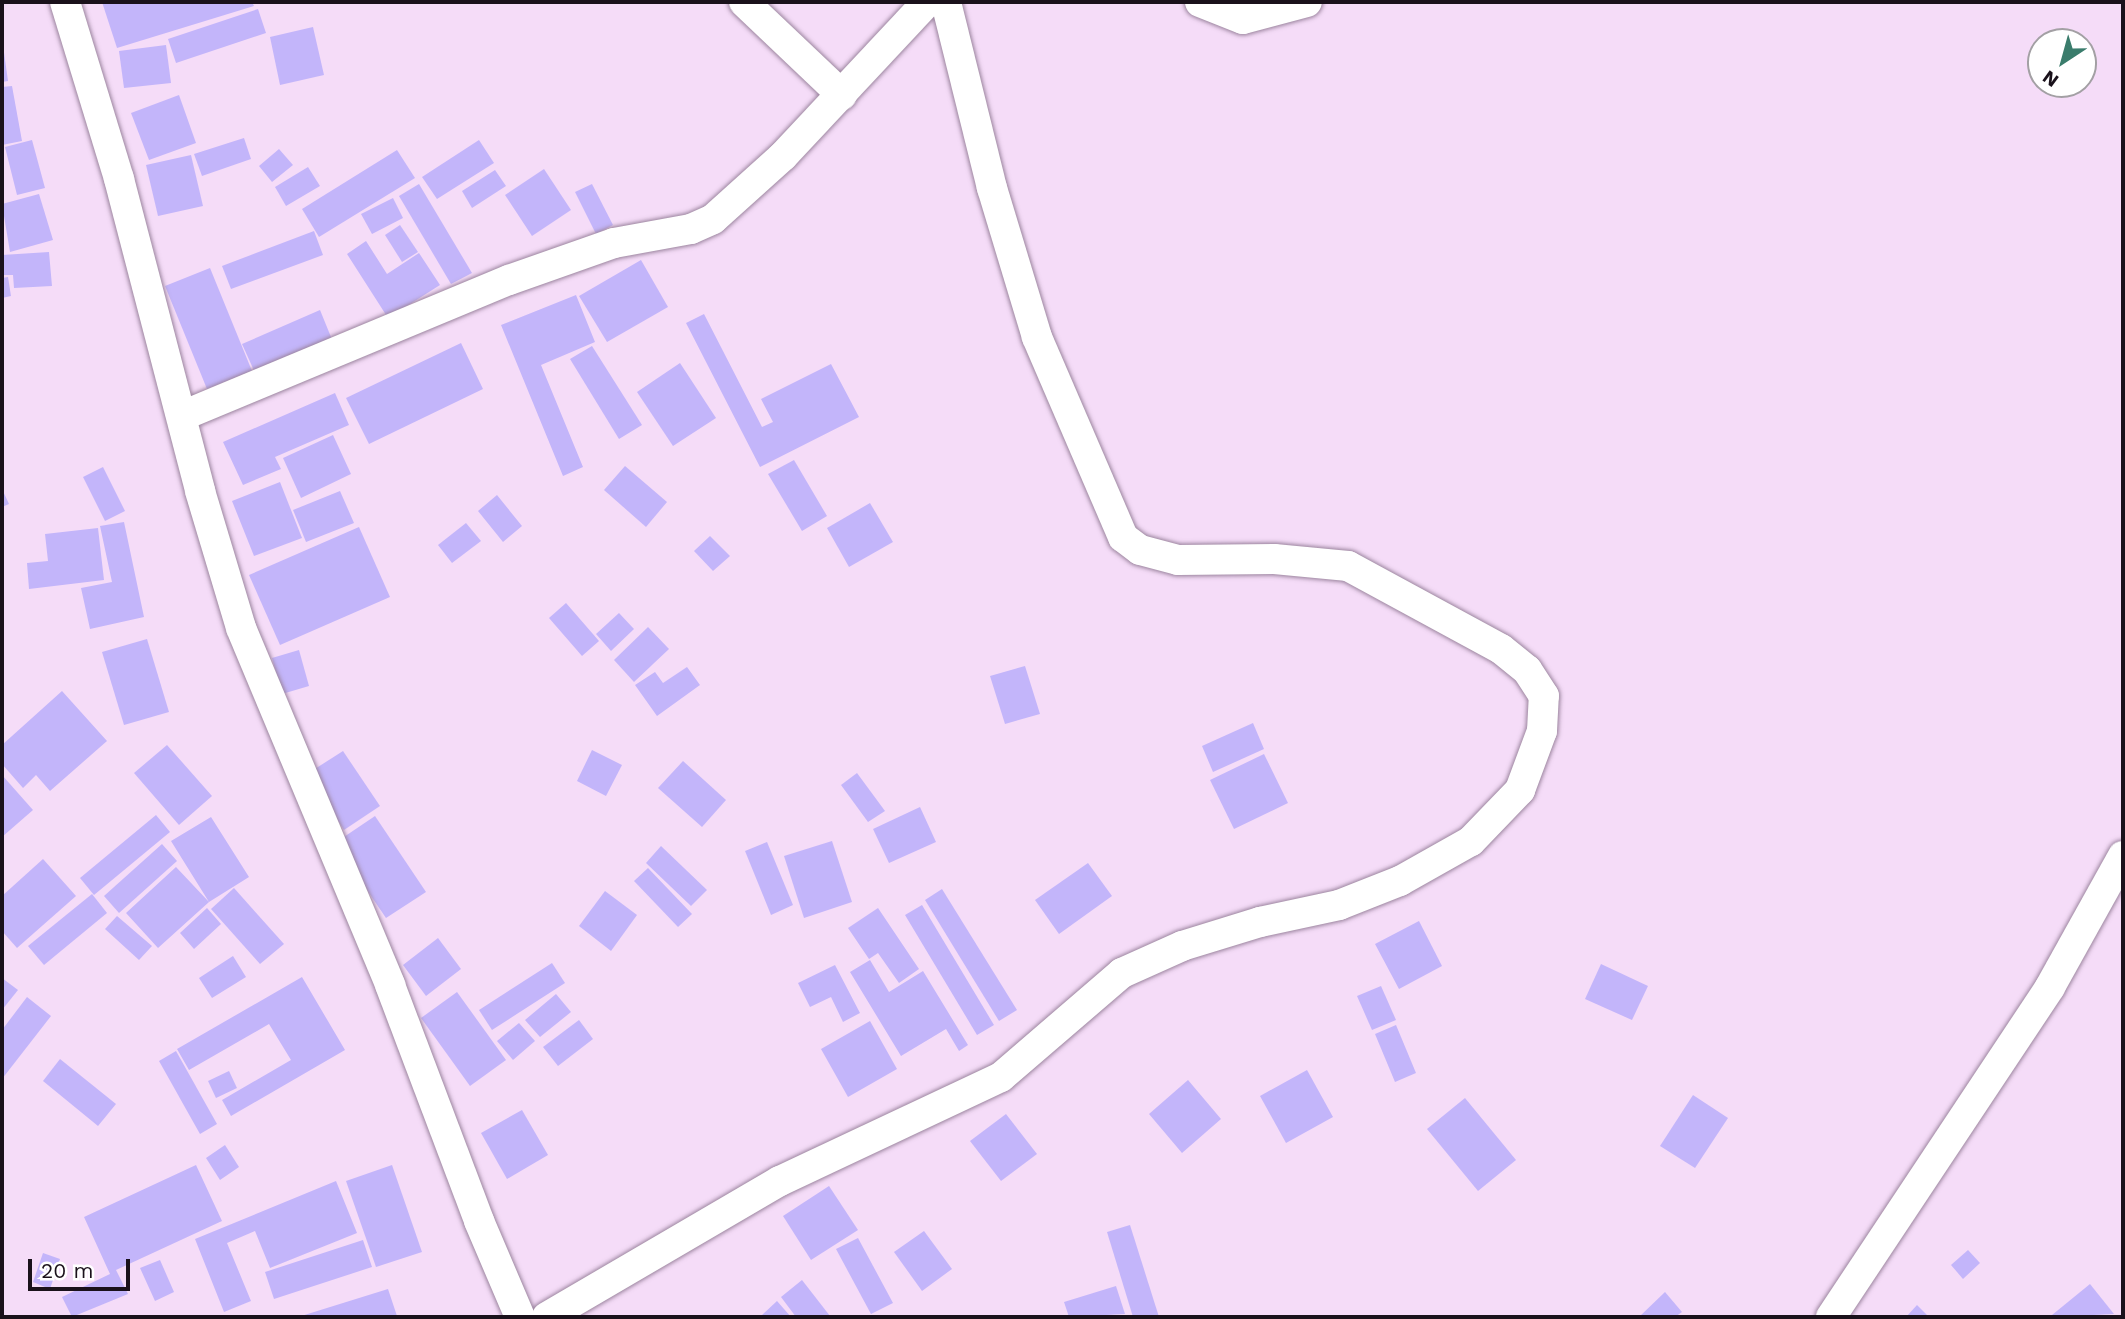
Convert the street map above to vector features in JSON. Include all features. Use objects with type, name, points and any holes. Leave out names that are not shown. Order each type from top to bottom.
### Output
[{"type":"street","points":[[65,2],[241,628],[390,985],[479,1221],[520,1317]]},
{"type":"street","points":[[744,2],[842,95]]},
{"type":"street","points":[[182,416],[509,280],[614,243],[691,229],[713,219],[736,202],[842,95],[927,2]]},
{"type":"street","points":[[547,1317],[780,1181],[1001,1077],[1122,973],[1182,946],[1339,905],[1400,881],[1471,841],[1520,790],[1542,731],[1544,696],[1527,670],[1501,649],[1348,566],[1274,559],[1178,560],[1140,550],[1123,537],[1037,337],[992,188],[946,2]]},
{"type":"street","points":[[1200,2],[1243,19],[1307,2]]},
{"type":"street","points":[[1831,1317],[2050,987],[2123,856]]},
{"type":"building","points":[[102,2],[252,2],[254,6],[117,48]]},
{"type":"building","points":[[258,9],[266,33],[176,63],[168,39]]},
{"type":"building","points":[[313,27],[324,75],[280,85],[270,37]]},
{"type":"building","points":[[2,38],[8,81],[2,82]]},
{"type":"building","points":[[166,45],[171,83],[124,88],[119,51]]},
{"type":"building","points":[[12,86],[22,141],[2,145],[2,87]]},
{"type":"building","points":[[179,95],[196,143],[149,160],[131,113]]},
{"type":"building","points":[[244,138],[251,159],[202,176],[194,154]]},
{"type":"building","points":[[32,140],[45,188],[17,195],[5,147]]},
{"type":"building","points":[[479,140],[494,163],[437,199],[422,177]]},
{"type":"building","points":[[279,149],[293,165],[272,182],[259,166]]},
{"type":"building","points":[[397,150],[415,178],[319,237],[302,209]]},
{"type":"building","points":[[191,155],[203,206],[158,216],[146,165]]},
{"type":"building","points":[[308,167],[320,186],[286,206],[275,187]]},
{"type":"building","points":[[544,169],[571,210],[532,236],[505,195]]},
{"type":"building","points":[[495,170],[506,186],[472,208],[462,191]]},
{"type":"building","points":[[419,184],[472,273],[451,284],[399,196]]},
{"type":"building","points":[[592,184],[613,225],[596,234],[575,192]]},
{"type":"building","points":[[39,194],[53,240],[10,252],[2,204]]},
{"type":"building","points":[[393,198],[403,218],[372,234],[361,214]]},
{"type":"building","points":[[400,225],[418,252],[402,262],[385,235]]},
{"type":"building","points":[[314,231],[323,255],[231,289],[222,266]]},
{"type":"building","points":[[366,241],[387,274],[419,253],[440,285],[388,318],[347,254]]},
{"type":"building","points":[[49,252],[52,286],[14,288],[13,275],[2,275],[2,255]]},
{"type":"building","points":[[641,260],[668,307],[607,342],[579,296]]},
{"type":"building","points":[[210,268],[252,371],[207,389],[165,286]]},
{"type":"building","points":[[8,277],[11,296],[2,298],[2,278]]},
{"type":"building","points":[[576,295],[595,342],[541,365],[583,467],[563,476],[501,325]]},
{"type":"building","points":[[320,310],[333,342],[256,375],[242,344]]},
{"type":"building","points":[[704,314],[762,427],[773,422],[761,399],[831,364],[859,417],[760,467],[686,323]]},
{"type":"building","points":[[461,343],[483,389],[369,444],[346,398]]},
{"type":"building","points":[[592,346],[642,425],[619,439],[570,359]]},
{"type":"building","points":[[680,363],[716,418],[673,446],[637,392]]},
{"type":"building","points":[[335,393],[349,425],[275,457],[281,469],[243,485],[223,442]]},
{"type":"building","points":[[333,435],[351,474],[301,498],[283,458]]},
{"type":"building","points":[[794,460],[827,516],[802,531],[768,474]]},
{"type":"building","points":[[625,466],[667,502],[646,527],[604,490]]},
{"type":"building","points":[[103,467],[125,511],[105,521],[83,477]]},
{"type":"building","points":[[280,482],[302,538],[254,556],[232,501]]},
{"type":"building","points":[[2,489],[9,504],[2,507]]},
{"type":"building","points":[[340,491],[354,523],[306,542],[293,510]]},
{"type":"building","points":[[497,495],[522,526],[503,542],[478,511]]},
{"type":"building","points":[[870,503],[893,542],[849,567],[827,528]]},
{"type":"building","points":[[124,522],[144,617],[90,629],[81,588],[112,582],[100,526]]},
{"type":"building","points":[[466,523],[481,541],[452,563],[438,545]]},
{"type":"building","points":[[359,527],[390,597],[280,645],[249,575]]},
{"type":"building","points":[[98,528],[104,580],[29,589],[27,563],[48,561],[45,534]]},
{"type":"building","points":[[710,536],[730,556],[713,571],[694,551]]},
{"type":"building","points":[[566,603],[599,641],[582,656],[549,618]]},
{"type":"building","points":[[619,613],[634,629],[611,651],[596,634]]},
{"type":"building","points":[[648,627],[669,649],[634,682],[614,660]]},
{"type":"building","points":[[147,639],[169,712],[124,725],[102,652]]},
{"type":"building","points":[[299,650],[309,686],[282,694],[272,658]]},
{"type":"building","points":[[1025,666],[1040,714],[1005,724],[990,676]]},
{"type":"building","points":[[687,667],[700,685],[657,716],[635,685],[655,672],[663,683]]},
{"type":"building","points":[[62,691],[107,741],[50,791],[36,775],[23,788],[2,764],[2,745]]},
{"type":"building","points":[[1253,723],[1264,749],[1213,772],[1202,746]]},
{"type":"building","points":[[167,745],[212,796],[179,825],[134,773]]},
{"type":"building","points":[[592,750],[622,765],[606,796],[577,781]]},
{"type":"building","points":[[343,751],[380,806],[344,830],[307,774]]},
{"type":"building","points":[[1264,754],[1288,803],[1234,829],[1210,780]]},
{"type":"building","points":[[683,761],[726,800],[702,827],[658,788]]},
{"type":"building","points":[[857,773],[885,811],[868,822],[841,785]]},
{"type":"building","points":[[2,775],[33,810],[2,837]]},
{"type":"building","points":[[920,807],[936,842],[889,863],[873,829]]},
{"type":"building","points":[[156,815],[170,832],[94,895],[80,878]]},
{"type":"building","points":[[375,816],[426,892],[386,918],[335,843]]},
{"type":"building","points":[[211,817],[249,877],[209,902],[171,841]]},
{"type":"building","points":[[832,841],[852,902],[804,918],[784,856]]},
{"type":"building","points":[[767,842],[793,905],[771,915],[745,851]]},
{"type":"building","points":[[162,844],[177,861],[119,913],[104,896]]},
{"type":"building","points":[[661,846],[707,890],[691,906],[646,863]]},
{"type":"building","points":[[43,859],[76,896],[17,948],[2,931],[2,896]]},
{"type":"building","points":[[1088,863],[1112,896],[1059,934],[1035,900]]},
{"type":"building","points":[[176,867],[209,902],[158,948],[126,913]]},
{"type":"building","points":[[648,868],[692,914],[678,927],[634,881]]},
{"type":"building","points":[[234,888],[284,944],[260,964],[211,909]]},
{"type":"building","points":[[942,889],[1017,1010],[999,1021],[925,900]]},
{"type":"building","points":[[605,891],[637,915],[611,951],[579,926]]},
{"type":"building","points":[[92,894],[107,913],[44,965],[28,946]]},
{"type":"building","points":[[922,905],[994,1025],[977,1035],[905,915]]},
{"type":"building","points":[[207,908],[221,924],[194,949],[180,933]]},
{"type":"building","points":[[878,908],[919,969],[899,983],[878,953],[869,959],[848,928]]},
{"type":"building","points":[[117,916],[152,946],[139,960],[105,929]]},
{"type":"building","points":[[1419,921],[1442,966],[1399,989],[1375,944]]},
{"type":"building","points":[[438,938],[461,969],[426,996],[403,965]]},
{"type":"building","points":[[233,956],[246,977],[212,998],[199,978]]},
{"type":"building","points":[[870,960],[889,992],[923,971],[968,1045],[959,1051],[946,1029],[901,1056],[850,972]]},
{"type":"building","points":[[552,963],[565,983],[492,1030],[479,1010]]},
{"type":"building","points":[[1601,964],[1648,986],[1632,1020],[1585,999]]},
{"type":"building","points":[[835,965],[860,1013],[843,1022],[831,997],[810,1007],[798,983]]},
{"type":"building","points":[[302,977],[345,1050],[231,1116],[222,1100],[291,1060],[269,1024],[189,1070],[177,1049]]},
{"type":"building","points":[[2,978],[18,990],[2,1010]]},
{"type":"building","points":[[1381,986],[1396,1020],[1372,1030],[1357,996]]},
{"type":"building","points":[[457,992],[506,1060],[470,1086],[421,1018]]},
{"type":"building","points":[[556,994],[571,1012],[540,1037],[525,1020]]},
{"type":"building","points":[[27,997],[51,1016],[2,1079],[2,1030]]},
{"type":"building","points":[[579,1020],[593,1039],[558,1066],[543,1047]]},
{"type":"building","points":[[870,1021],[897,1069],[848,1097],[821,1049]]},
{"type":"building","points":[[519,1023],[535,1041],[513,1060],[497,1041]]},
{"type":"building","points":[[1396,1025],[1416,1073],[1395,1082],[1375,1034]]},
{"type":"building","points":[[176,1051],[217,1124],[200,1134],[159,1061]]},
{"type":"building","points":[[60,1059],[116,1104],[98,1126],[43,1081]]},
{"type":"building","points":[[1307,1070],[1333,1117],[1286,1143],[1260,1096]]},
{"type":"building","points":[[229,1071],[237,1088],[216,1098],[208,1081]]},
{"type":"building","points":[[1188,1080],[1221,1119],[1182,1153],[1149,1114]]},
{"type":"building","points":[[1693,1095],[1728,1118],[1695,1168],[1660,1146]]},
{"type":"building","points":[[1465,1098],[1516,1160],[1478,1191],[1427,1129]]},
{"type":"building","points":[[522,1110],[548,1155],[507,1179],[481,1133]]},
{"type":"building","points":[[1006,1114],[1037,1154],[1001,1181],[970,1141]]},
{"type":"building","points":[[225,1145],[239,1167],[220,1180],[206,1158]]},
{"type":"building","points":[[196,1165],[222,1221],[116,1270],[128,1294],[72,1317],[62,1297],[110,1274],[84,1217]]},
{"type":"building","points":[[392,1165],[422,1252],[376,1267],[346,1181]]},
{"type":"building","points":[[336,1181],[357,1233],[270,1268],[255,1231],[227,1243],[251,1301],[224,1312],[195,1239]]},
{"type":"building","points":[[829,1186],[858,1230],[811,1260],[783,1216]]},
{"type":"building","points":[[1130,1225],[1159,1317],[1133,1317],[1107,1232]]},
{"type":"building","points":[[924,1231],[952,1269],[922,1291],[894,1252]]},
{"type":"building","points":[[858,1238],[893,1303],[871,1314],[836,1249]]},
{"type":"building","points":[[363,1240],[372,1267],[274,1299],[265,1272]]},
{"type":"building","points":[[1968,1250],[1980,1263],[1963,1279],[1951,1265]]},
{"type":"building","points":[[43,1253],[60,1259],[50,1289],[33,1282]]},
{"type":"building","points":[[160,1260],[174,1292],[155,1301],[140,1268]]},
{"type":"building","points":[[802,1280],[830,1316],[796,1317],[781,1297]]},
{"type":"building","points":[[2090,1284],[2114,1314],[2052,1315]]},
{"type":"building","points":[[1116,1286],[1125,1314],[1069,1317],[1064,1302]]},
{"type":"building","points":[[388,1289],[397,1316],[298,1317]]},
{"type":"building","points":[[1665,1292],[1682,1312],[1675,1317],[1639,1317]]},
{"type":"building","points":[[777,1301],[791,1317],[762,1315]]},
{"type":"building","points":[[1917,1305],[1929,1317],[1906,1317]]}]
